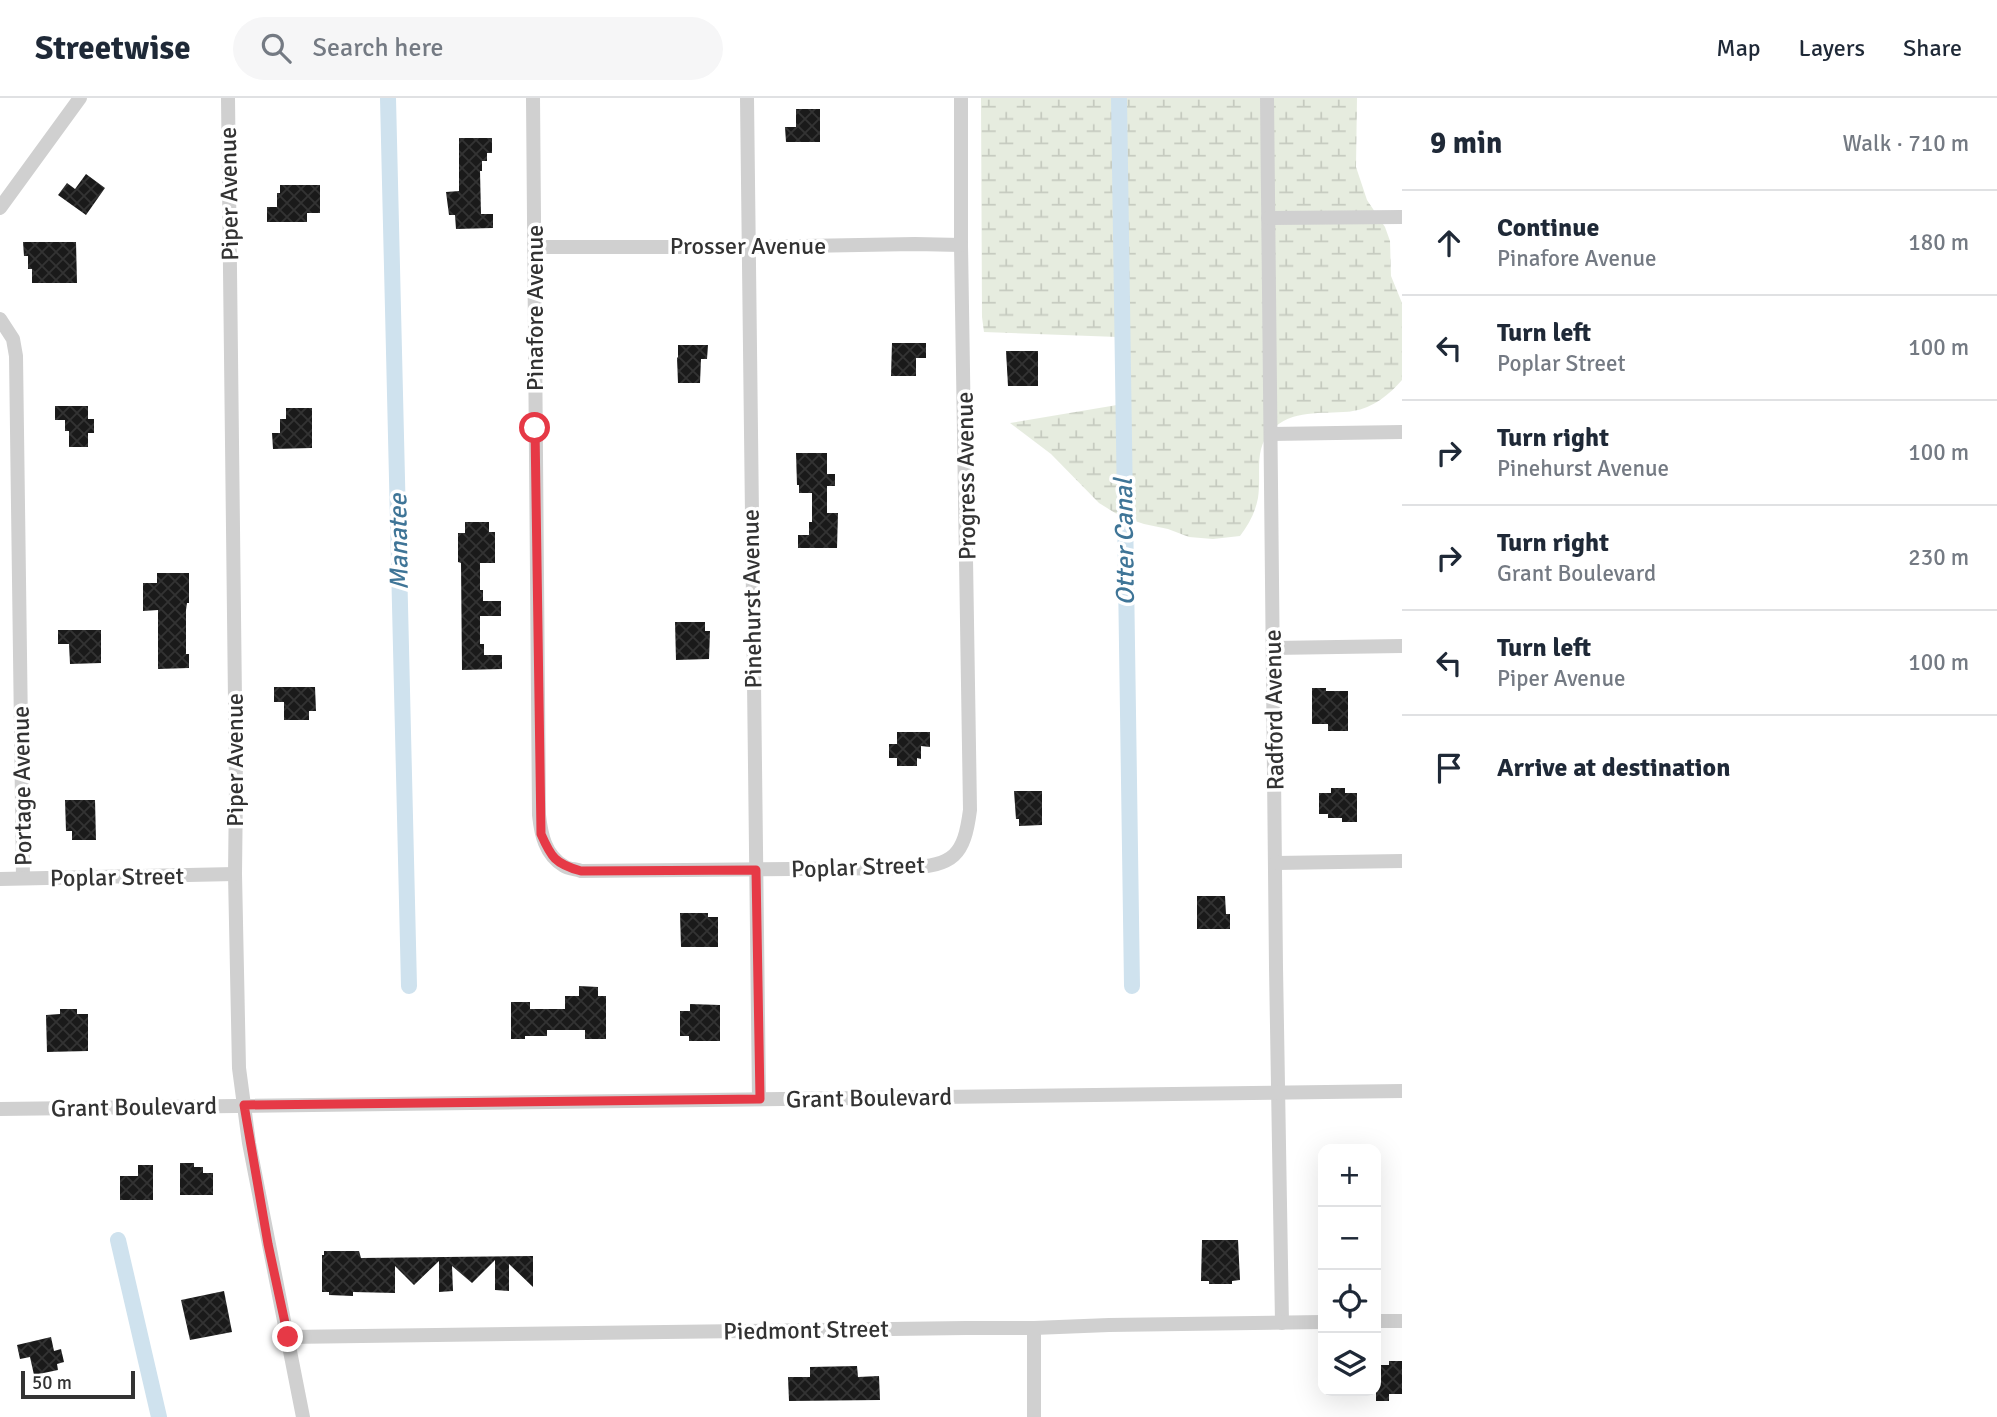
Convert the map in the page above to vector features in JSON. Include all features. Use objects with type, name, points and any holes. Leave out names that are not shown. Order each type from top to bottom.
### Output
[{"type":"street","points":[[0,208],[80,98]]},
{"type":"street","name":"Piper Avenue","points":[[228,98],[239,1068],[266,1231],[303,1417]]},
{"type":"street","name":"Pinafore Avenue","points":[[533,98],[539,815],[541,834],[548,852]]},
{"type":"street","name":"Pinehurst Avenue","points":[[747,98],[760,1099]]},
{"type":"street","name":"Progress Avenue","points":[[959,851],[967,835],[970,810],[961,98]]},
{"type":"street","name":"Radford Avenue","points":[[1267,98],[1282,1323]]},
{"type":"street","points":[[1268,218],[1402,217]]},
{"type":"street","name":"Prosser Avenue","points":[[535,247],[961,245]]},
{"type":"street","name":"Portage Avenue","points":[[0,319],[13,339],[16,356],[23,878]]},
{"type":"street","points":[[1271,434],[1402,432]]},
{"type":"street","points":[[1273,648],[1402,646]]},
{"type":"street","name":"Poplar Street","points":[[548,852],[564,866],[581,871],[925,867],[943,863],[959,851]]},
{"type":"street","points":[[1276,863],[1402,861]]},
{"type":"street","name":"Poplar Street","points":[[0,879],[235,874]]},
{"type":"street","name":"Grant Boulevard","points":[[0,1109],[1402,1091]]},
{"type":"street","points":[[1381,1321],[1402,1321]]},
{"type":"street","name":"Piedmont Street","points":[[288,1337],[1318,1322]]},
{"type":"street","points":[[1034,1328],[1034,1417]]},
{"type":"green space","points":[[981,98],[1357,98],[1356,167],[1367,200],[1385,227],[1390,241],[1391,276],[1402,303],[1402,380],[1386,396],[1367,407],[1353,411],[1302,415],[1275,427],[1263,443],[1259,460],[1257,503],[1240,536],[1213,539],[1189,537],[1120,516],[1099,503],[1051,454],[1010,423],[1117,405],[1118,337],[984,332]]},
{"type":"building","points":[[796,109],[820,109],[820,142],[786,142],[785,127],[796,127]]},
{"type":"building","points":[[459,138],[492,138],[492,153],[487,153],[487,161],[482,161],[480,171],[481,214],[493,214],[493,228],[456,229],[455,215],[449,215],[446,192],[459,191]]},
{"type":"building","points":[[86,174],[105,188],[86,215],[58,195],[67,183],[75,189]]},
{"type":"building","points":[[280,185],[320,185],[320,213],[307,213],[307,222],[267,222],[267,207],[277,207]]},
{"type":"building","points":[[23,242],[76,242],[77,283],[32,283],[32,269],[28,269],[28,256],[24,256]]},
{"type":"building","points":[[892,343],[926,343],[926,358],[916,358],[916,376],[891,376]]},
{"type":"building","points":[[678,345],[708,345],[707,359],[701,359],[700,383],[678,383]]},
{"type":"building","points":[[1006,351],[1038,351],[1038,386],[1008,386]]},
{"type":"building","points":[[55,406],[88,406],[88,419],[94,419],[94,433],[88,433],[88,447],[69,447],[69,431],[65,431],[65,420],[55,420]]},
{"type":"building","points":[[286,408],[312,408],[312,448],[273,449],[272,433],[280,433],[280,419],[286,419]]},
{"type":"building","points":[[796,453],[827,453],[827,474],[835,474],[835,486],[827,486],[827,513],[838,513],[837,548],[798,548],[798,535],[809,535],[812,493],[799,493]]},
{"type":"building","points":[[465,522],[489,522],[489,532],[495,532],[495,563],[480,563],[480,590],[483,590],[483,601],[501,601],[501,616],[480,616],[480,644],[484,644],[484,655],[502,655],[502,669],[462,670],[461,563],[458,562],[458,533],[465,533]]},
{"type":"building","points":[[157,573],[189,573],[186,654],[189,654],[189,668],[158,669],[158,610],[143,611],[143,583],[157,583]]},
{"type":"building","points":[[675,622],[705,622],[705,631],[710,631],[709,659],[676,660]]},
{"type":"building","points":[[58,630],[101,630],[101,663],[70,664],[69,644],[58,644]]},
{"type":"building","points":[[274,687],[315,687],[316,711],[309,711],[309,720],[284,720],[284,702],[274,702]]},
{"type":"building","points":[[1312,688],[1348,691],[1348,731],[1328,731],[1328,724],[1312,724]]},
{"type":"building","points":[[897,732],[930,732],[930,747],[921,746],[921,759],[917,758],[917,766],[897,766],[897,758],[889,758],[889,744],[897,744]]},
{"type":"building","points":[[1331,788],[1345,788],[1345,793],[1357,793],[1357,822],[1342,822],[1342,818],[1328,818],[1328,814],[1319,814],[1319,793],[1331,793]]},
{"type":"building","points":[[1014,791],[1042,791],[1042,825],[1019,826]]},
{"type":"building","points":[[65,800],[95,800],[96,840],[72,840],[72,831],[66,831]]},
{"type":"building","points":[[1197,896],[1225,896],[1226,914],[1230,914],[1230,929],[1197,929]]},
{"type":"building","points":[[680,913],[708,913],[708,917],[718,917],[718,947],[681,947]]},
{"type":"building","points":[[579,986],[598,987],[598,996],[606,996],[606,1039],[585,1039],[585,1030],[547,1030],[547,1036],[511,1039],[511,1002],[530,1002],[530,1009],[565,1009],[565,996],[579,996]]},
{"type":"building","points":[[690,1004],[720,1005],[720,1041],[689,1041],[689,1036],[680,1036],[680,1011],[690,1011]]},
{"type":"building","points":[[60,1009],[77,1009],[77,1014],[88,1014],[88,1051],[47,1052],[46,1015],[60,1014]]},
{"type":"building","points":[[180,1163],[194,1163],[194,1167],[203,1167],[203,1173],[213,1173],[213,1195],[180,1195]]},
{"type":"building","points":[[138,1165],[153,1165],[153,1200],[120,1200],[120,1176],[138,1176]]},
{"type":"building","points":[[1202,1240],[1238,1240],[1240,1280],[1232,1281],[1232,1284],[1209,1284],[1209,1281],[1201,1281]]},
{"type":"building","points":[[324,1251],[359,1251],[361,1258],[533,1256],[533,1287],[509,1264],[509,1291],[495,1290],[495,1260],[472,1283],[452,1266],[453,1291],[439,1292],[439,1261],[414,1285],[395,1266],[395,1293],[353,1292],[353,1296],[329,1295],[329,1292],[322,1292]]},
{"type":"building","points":[[224,1291],[232,1332],[190,1340],[181,1300]]},
{"type":"building","points":[[51,1337],[54,1351],[61,1349],[64,1362],[57,1364],[58,1370],[34,1375],[30,1357],[20,1359],[17,1345]]},
{"type":"building","points":[[1389,1361],[1402,1361],[1402,1394],[1389,1394],[1389,1401],[1376,1401],[1376,1396],[1381,1396],[1381,1365],[1389,1365]]},
{"type":"building","points":[[857,1366],[858,1377],[879,1376],[880,1400],[789,1401],[788,1377],[810,1377],[810,1367]]},
{"type":"waterway","name":"Manatee","points":[[388,98],[409,986]]},
{"type":"waterway","name":"Otter Canal","points":[[1119,98],[1132,986]]},
{"type":"waterway","points":[[118,1240],[159,1417]]},
{"type":"route","points":[[288,1337],[268,1244],[244,1105],[760,1099],[756,870],[581,871],[564,866],[548,852],[541,834],[535,428]]}]
